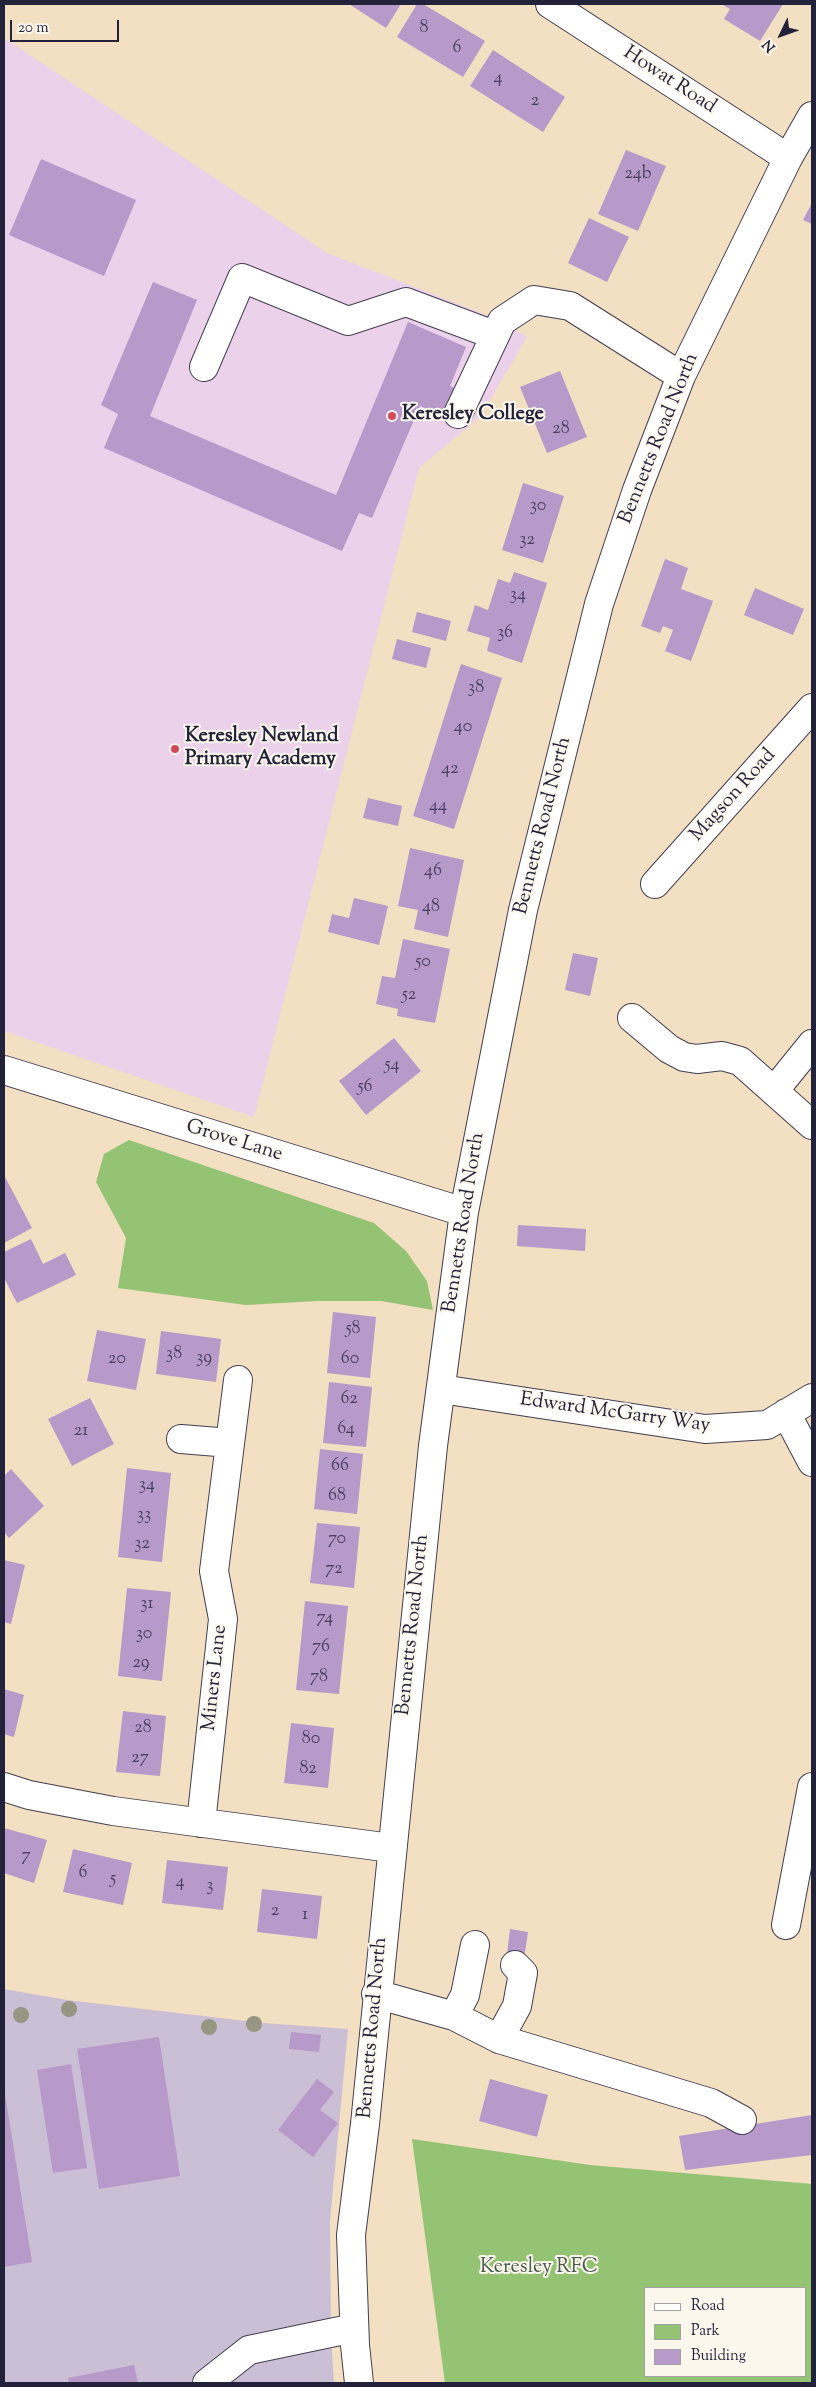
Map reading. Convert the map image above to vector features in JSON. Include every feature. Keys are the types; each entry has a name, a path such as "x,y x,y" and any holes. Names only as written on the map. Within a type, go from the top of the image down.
{"street":[{"name":"Howat Road","path":"550,4 788,158"},
{"name":"Bennetts Road North","path":"359,2383 354,2328 351,2235 365,2124 376,1994 440,1389 464,1212 523,910 599,604 637,490 681,376 788,158 812,116"},
{"path":"204,367 242,278 348,320 406,302 494,335"},
{"path":"458,414 502,321 534,300 570,306 681,376"},
{"name":"Magson Road","path":"655,884 812,708"},
{"path":"632,1018 669,1049 684,1056 697,1059 722,1056 740,1061 812,1125"},
{"path":"774,1091 812,1044"},
{"name":"Grove Lane","path":"4,1070 464,1212"},
{"name":"Miners Lane","path":"201,1824 223,1619 214,1571 238,1380"},
{"name":"Edward McGarry Way","path":"440,1389 705,1429 767,1425 812,1398"},
{"path":"786,1413 812,1462"},
{"path":"181,1439 230,1443"},
{"path":"4,1787 38,1797 201,1824 391,1848"},
{"path":"786,1925 812,1787"},
{"path":"454,2016 465,1994 475,1945"},
{"path":"499,2039 517,2006 523,1973 515,1965"},
{"path":"376,1994 454,2016 499,2039 674,2091 711,2104 742,2120"},
{"path":"207,2383 249,2350 354,2328"}],"shaded area":[{"name":"Keresley Newland Primary Academy","path":"4,38 327,253 502,321 527,337 480,417 419,468 254,1117 4,1031"},
{"path":"4,1989 67,2000 263,2023 348,2029 330,2221 331,2338 334,2383 4,2383"}],"green space":[{"path":"129,1140 374,1223 406,1251 427,1281 433,1310 381,1301 317,1301 246,1305 118,1288 126,1238 96,1182 104,1154"},
{"name":"Keresley RFC","path":"412,2139 590,2165 812,2184 812,2383 445,2383"}],"building":[{"path":"349,4 401,4 386,28"},
{"path":"417,4 423,4 485,41 463,77 397,37"},
{"path":"721,4 783,4 760,41 724,19 730,9"},
{"path":"493,50 565,97 543,132 470,86"},
{"path":"626,150 666,166 638,231 598,214"},
{"path":"41,159 136,200 104,276 9,235"},
{"path":"812,203 812,224 803,220"},
{"path":"589,218 629,237 607,282 568,263"},
{"name":"Keresley College","path":"153,282 197,300 150,416 336,495 408,322 466,347 450,386 458,390 447,417 420,406 372,518 359,513 342,551 104,448 118,414 101,405"},
{"path":"560,371 587,437 547,453 520,387"},
{"path":"523,483 564,496 543,563 502,550"},
{"path":"665,559 688,568 681,589 713,601 691,661 665,651 673,630 663,626 660,633 641,626"},
{"path":"514,572 547,583 522,663 487,651 490,638 467,631 475,605 488,610 498,579 510,583"},
{"path":"755,588 804,609 793,635 744,615"},
{"path":"417,612 451,621 446,641 412,632"},
{"path":"397,639 431,648 426,668 392,659"},
{"path":"461,664 502,678 454,829 413,816"},
{"path":"368,798 402,806 398,826 363,818"},
{"path":"410,848 464,860 448,937 414,929 418,910 398,906"},
{"path":"354,898 388,906 379,945 328,932 332,914 349,918"},
{"path":"403,939 450,949 435,1023 397,1016 398,1009 376,1004 382,976 395,978"},
{"path":"573,953 598,958 590,996 565,990"},
{"path":"394,1038 421,1071 366,1115 339,1081"},
{"path":"4,1175 32,1228 4,1243"},
{"path":"518,1225 586,1229 585,1251 517,1246"},
{"path":"31,1239 43,1264 65,1253 76,1275 17,1303 4,1278 4,1252"},
{"path":"333,1312 376,1317 370,1378 327,1373"},
{"path":"97,1330 146,1339 136,1390 87,1381"},
{"path":"161,1331 221,1339 216,1382 156,1374"},
{"path":"329,1382 372,1387 366,1447 323,1443"},
{"path":"90,1398 114,1444 72,1466 48,1419"},
{"path":"320,1449 363,1454 357,1514 314,1509"},
{"path":"127,1468 171,1473 162,1562 118,1557"},
{"path":"11,1469 44,1506 9,1538 4,1532 4,1476"},
{"path":"317,1523 360,1527 354,1588 310,1583"},
{"path":"4,1560 25,1565 11,1624 4,1622"},
{"path":"127,1588 171,1592 162,1681 118,1676"},
{"path":"305,1601 348,1606 339,1694 296,1690"},
{"path":"4,1689 24,1695 14,1737 4,1734"},
{"path":"123,1711 166,1716 160,1776 116,1772"},
{"path":"291,1723 334,1728 328,1788 284,1783"},
{"path":"4,1828 47,1840 34,1883 4,1873"},
{"path":"73,1849 132,1863 123,1905 63,1892"},
{"path":"167,1860 228,1867 223,1910 162,1903"},
{"path":"262,1889 322,1896 317,1939 257,1932"},
{"path":"510,1929 528,1932 523,1966 506,1963"},
{"path":"291,2032 321,2035 319,2052 289,2049"},
{"path":"159,2037 180,2176 99,2189 77,2049"},
{"path":"71,2064 87,2168 53,2173 37,2070"},
{"path":"317,2079 334,2092 320,2110 338,2123 313,2157 278,2130"},
{"path":"490,2079 548,2095 537,2137 479,2121"},
{"path":"4,2088 32,2262 4,2267"},
{"path":"812,2115 812,2155 685,2170 679,2136"},
{"path":"134,2365 138,2383 69,2383 68,2378"}],"place":[{"name":"Keresley College","path":"392,416"},
{"name":"Keresley Newland Primary Academy","path":"175,749"}]}
